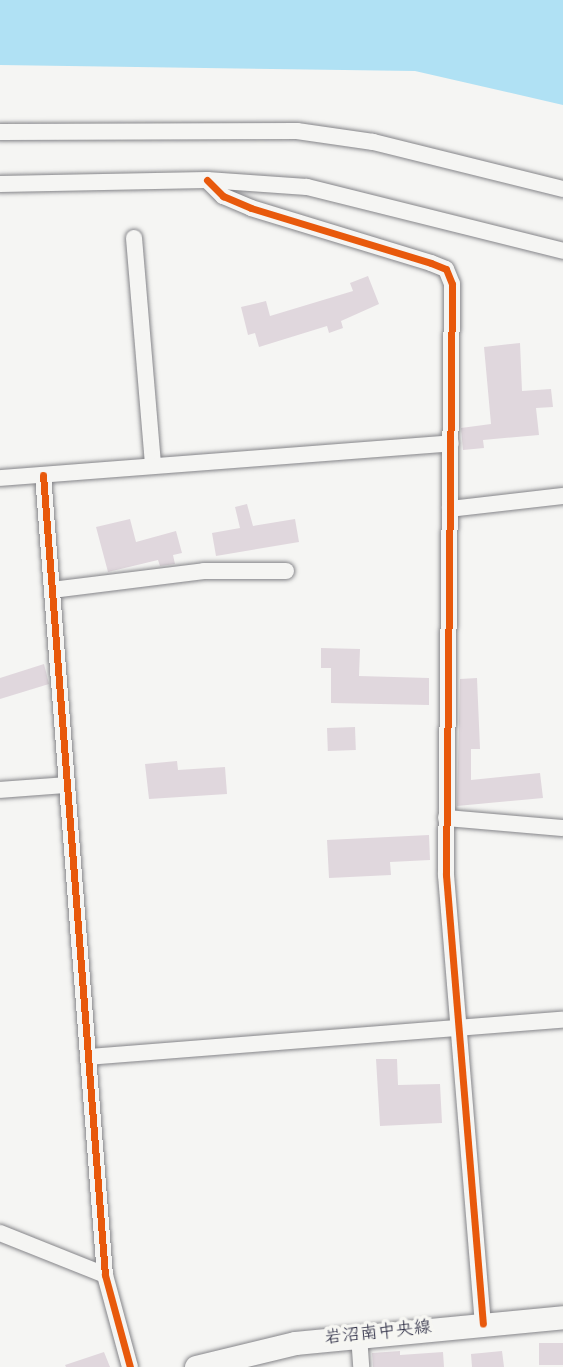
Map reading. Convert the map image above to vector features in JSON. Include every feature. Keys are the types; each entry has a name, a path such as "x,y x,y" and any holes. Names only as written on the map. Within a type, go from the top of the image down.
{"street":[{"path":"0,132 297,131 373,142 563,189"},
{"path":"0,184 207,180 307,187 563,251"},
{"path":"207,180 223,196 251,208 446,270 453,303 446,818 458,1028 483,1323"},
{"path":"134,238 153,464"},
{"path":"0,478 153,464 451,443"},
{"path":"43,475 105,1275 130,1367"},
{"path":"450,509 563,496"},
{"path":"52,590 204,571 286,571"},
{"path":"0,790 67,785"},
{"path":"446,818 563,828"},
{"path":"88,1057 563,1020"},
{"path":"0,1233 105,1275"},
{"name":"岩沼南中央線","path":"196,1367 295,1343 563,1317"},
{"path":"359,1335 361,1367"}],"water":[{"path":"0,0 563,0 563,105 415,71 0,65"}],"building":[{"path":"368,276 379,304 341,321 343,328 329,333 327,326 259,347 255,333 248,335 241,307 266,301 270,316 353,291 350,283"},
{"path":"520,343 522,391 551,389 553,407 536,408 539,435 483,440 484,448 463,450 461,428 491,424 484,347"},
{"path":"247,504 253,526 295,519 299,542 216,556 212,533 240,528 235,507"},
{"path":"130,519 136,542 176,531 182,553 173,555 175,564 160,566 158,560 108,572 96,527"},
{"path":"321,648 360,649 359,676 429,678 429,705 331,703 331,668 321,668"},
{"path":"44,664 49,684 0,699 0,678"},
{"path":"477,678 480,749 471,749 471,780 540,773 543,798 457,806 460,679"},
{"path":"355,727 356,750 328,751 327,728"},
{"path":"177,761 178,770 225,767 227,794 149,799 145,764"},
{"path":"429,835 430,860 390,862 391,875 329,878 327,840"},
{"path":"376,1059 397,1059 398,1085 440,1084 442,1123 380,1126"},
{"path":"539,1343 563,1343 563,1365 539,1365"},
{"path":"400,1351 400,1355 443,1352 444,1367 373,1367 372,1353"},
{"path":"502,1351 504,1367 472,1367 471,1354"},
{"path":"104,1352 110,1367 65,1365"}],"cycle path":[{"path":"207,180 223,196 251,208 446,269 452,284 446,875 483,1323"},
{"path":"43,475 105,1275 130,1367"}]}
